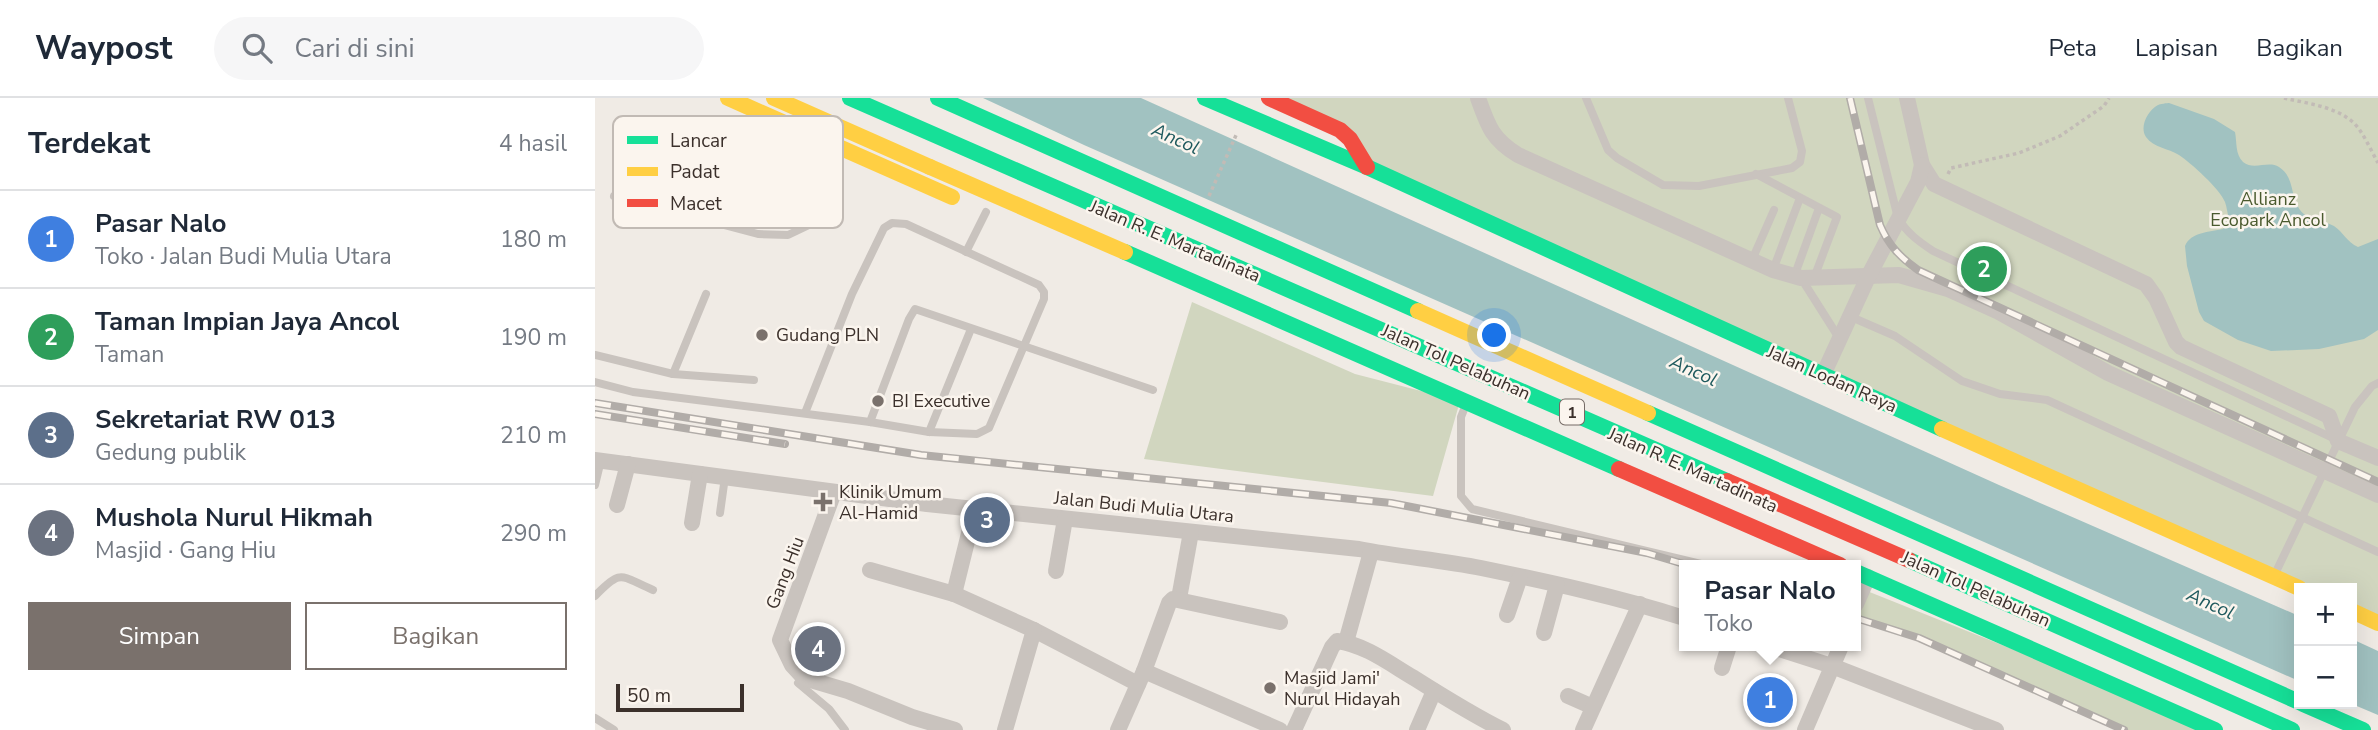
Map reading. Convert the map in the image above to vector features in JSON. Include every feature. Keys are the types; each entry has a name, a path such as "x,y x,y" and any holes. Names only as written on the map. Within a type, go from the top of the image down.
{"main road":[{"path":"728,98 772,116"},
{"name":"Jalan R. E. Martadinata","path":"774,98 815,116"},
{"path":"791,116 794,98"},
{"name":"Jalan R. E. Martadinata","path":"840,98 1265,279 2275,730"},
{"name":"Jalan Tol Pelabuhan","path":"850,98 2090,639 2292,730"},
{"name":"Jalan Tol Pelabuhan","path":"939,98 2294,700"},
{"name":"Jalan Lodan Raya","path":"1205,98 1367,167 2294,587"},
{"path":"1285,101 1340,130 1350,139 1367,167"},
{"name":"Jalan R. E. Martadinata","path":"843,129 1828,560"},
{"path":"843,148 981,210"},
{"path":"1369,378 1463,402"},
{"path":"1862,575 2215,730"},
{"path":"2357,613 2378,623"},
{"name":"Jalan Tol Pelabuhan","path":"2315,709 2363,730"}],"street":[{"path":"1478,98 1488,128 1501,145 1518,155 1773,270 1803,278 1899,275 1948,289 2000,312 2108,373 2378,495"},
{"path":"1907,98 1922,164 1929,177 1941,188 2145,284 2156,298 2176,342 2181,347 2329,416 2338,440 2378,458"},
{"path":"1823,375 1869,275 1918,182 1922,164"},
{"name":"Jalan Budi Mulia Utara","path":"598,460 975,509 1371,551 1469,566 1640,604 1679,616"},
{"path":"617,505 628,464"},
{"path":"692,523 700,474"},
{"name":"Gang Hiu","path":"834,492 780,640 792,665 804,678 955,730"},
{"path":"954,594 975,509"},
{"path":"1056,571 1065,519"},
{"path":"1180,593 1191,532"},
{"path":"1346,642 1371,551"},
{"path":"870,570 954,594 1141,678 1280,730"},
{"path":"1507,615 1520,577"},
{"path":"1544,633 1557,585"},
{"path":"1118,730 1169,603 1173,599 1280,622"},
{"path":"1583,730 1640,604"},
{"path":"1005,730 1034,630"},
{"path":"1294,730 1334,642 1346,642 1374,654 1503,730"},
{"path":"1722,668 1727,651"},
{"path":"1786,651 1832,666 1996,730"},
{"path":"1805,730 1838,651"},
{"path":"1417,730 1434,691"},
{"path":"1568,696 1593,707"}],"lane":[{"path":"1586,98 1608,150 1617,159 1663,185 1699,186 1792,168 1800,162 1802,151 1788,98"},
{"path":"1868,98 1898,218 1906,232 1933,251 2338,440"},
{"path":"1756,174 1837,217 1803,278"},
{"path":"1773,270 1800,198"},
{"path":"1819,208 1803,278 1839,338"},
{"path":"966,252 981,210"},
{"path":"1752,260 1774,210"},
{"path":"595,382 633,392 805,413 929,432 977,434 989,428 1044,299 1044,292 1038,285 906,224 892,223 884,228 852,294 805,413"},
{"path":"735,228 758,234 788,235 803,228"},
{"path":"673,374 706,294"},
{"path":"870,422 915,309 1153,390"},
{"path":"1849,316 1895,336 1962,381 2000,394 2047,400 2378,552"},
{"path":"929,432 971,329"},
{"path":"595,355 673,374 754,380"},
{"path":"2273,577 2355,407 2376,386"},
{"path":"1463,402 1461,496 1472,509 1684,560"},
{"path":"595,485 598,460"},
{"path":"720,513 725,477"},
{"path":"595,596 612,578 621,576 653,590"},
{"path":"798,683 829,709 845,730"},
{"path":"595,718 614,730"}],"path":[{"path":"1941,188 1951,168 2019,153 2060,136 2104,106 2109,98"},
{"path":"2284,98 2333,110 2346,117 2358,128 2378,163"},
{"path":"1206,201 1235,137"}],"green space":[{"name":"Allianz Ecopark Ancol","path":"1269,98 2378,98 2378,622 2357,612 2357,583 2294,584 1367,167 1350,139"},
{"path":"1192,302 1355,374 1460,401 1433,496 1144,459"},
{"path":"1862,589 2215,730 2124,730 1919,638 1861,620"}],"water":[{"name":"Ancol","path":"983,98 1141,98 1999,485 2294,614 2294,679"},
{"path":"2169,103 2214,119 2235,132 2239,155 2247,165 2275,165 2284,171 2297,205 2307,216 2334,226 2358,247 2378,239 2378,330 2364,339 2319,349 2271,351 2238,340 2204,321 2199,312 2187,266 2185,246 2196,235 2223,229 2229,218 2222,197 2205,177 2179,155 2146,137 2144,124 2148,115 2154,107"},
{"path":"2357,641 2378,651 2378,715 2357,706"}],"railway":[{"path":"1850,98 1880,225 1896,251 1918,270 2378,482"},
{"path":"595,403 921,455 1391,503 1647,553 1679,563"},
{"path":"595,414 785,444"},
{"path":"1861,620 1919,638 2124,730"}],"traffic: fast":[{"path":"850,98 1727,481"},
{"path":"938,98 1418,311"},
{"path":"1205,98 1367,167 1942,429"},
{"path":"1125,252 1619,469"},
{"path":"1648,413 2294,700"},
{"path":"1909,560 2292,730"},
{"path":"1861,574 2215,730"},
{"path":"2315,709 2363,730"}],"traffic: slow":[{"path":"728,98 769,116"},
{"path":"774,98 815,116"},
{"path":"843,129 930,167"},
{"path":"843,149 952,197"},
{"path":"930,167 1125,252"},
{"path":"1418,311 1648,413"},
{"path":"1942,429 2294,586"},
{"path":"2357,613 2378,623"}],"traffic: jam":[{"path":"1269,98 1340,130 1350,139 1367,167"},
{"path":"1619,469 1828,560"},
{"path":"1727,481 1909,560"}],"place":[{"name":"Taman Impian Jaya Ancol","path":"1984,269"},
{"name":"Gudang PLN","path":"762,335"},
{"name":"BI Executive","path":"878,401"},
{"name":"Klinik Umum Al-Hamid","path":"823,502"},
{"name":"Sekretariat RW 013","path":"987,520"},
{"name":"Mushola Nurul Hikmah","path":"818,649"},
{"name":"Masjid Jami' Nurul Hidayah","path":"1270,688"},
{"name":"Pasar Nalo","path":"1770,700"}]}
